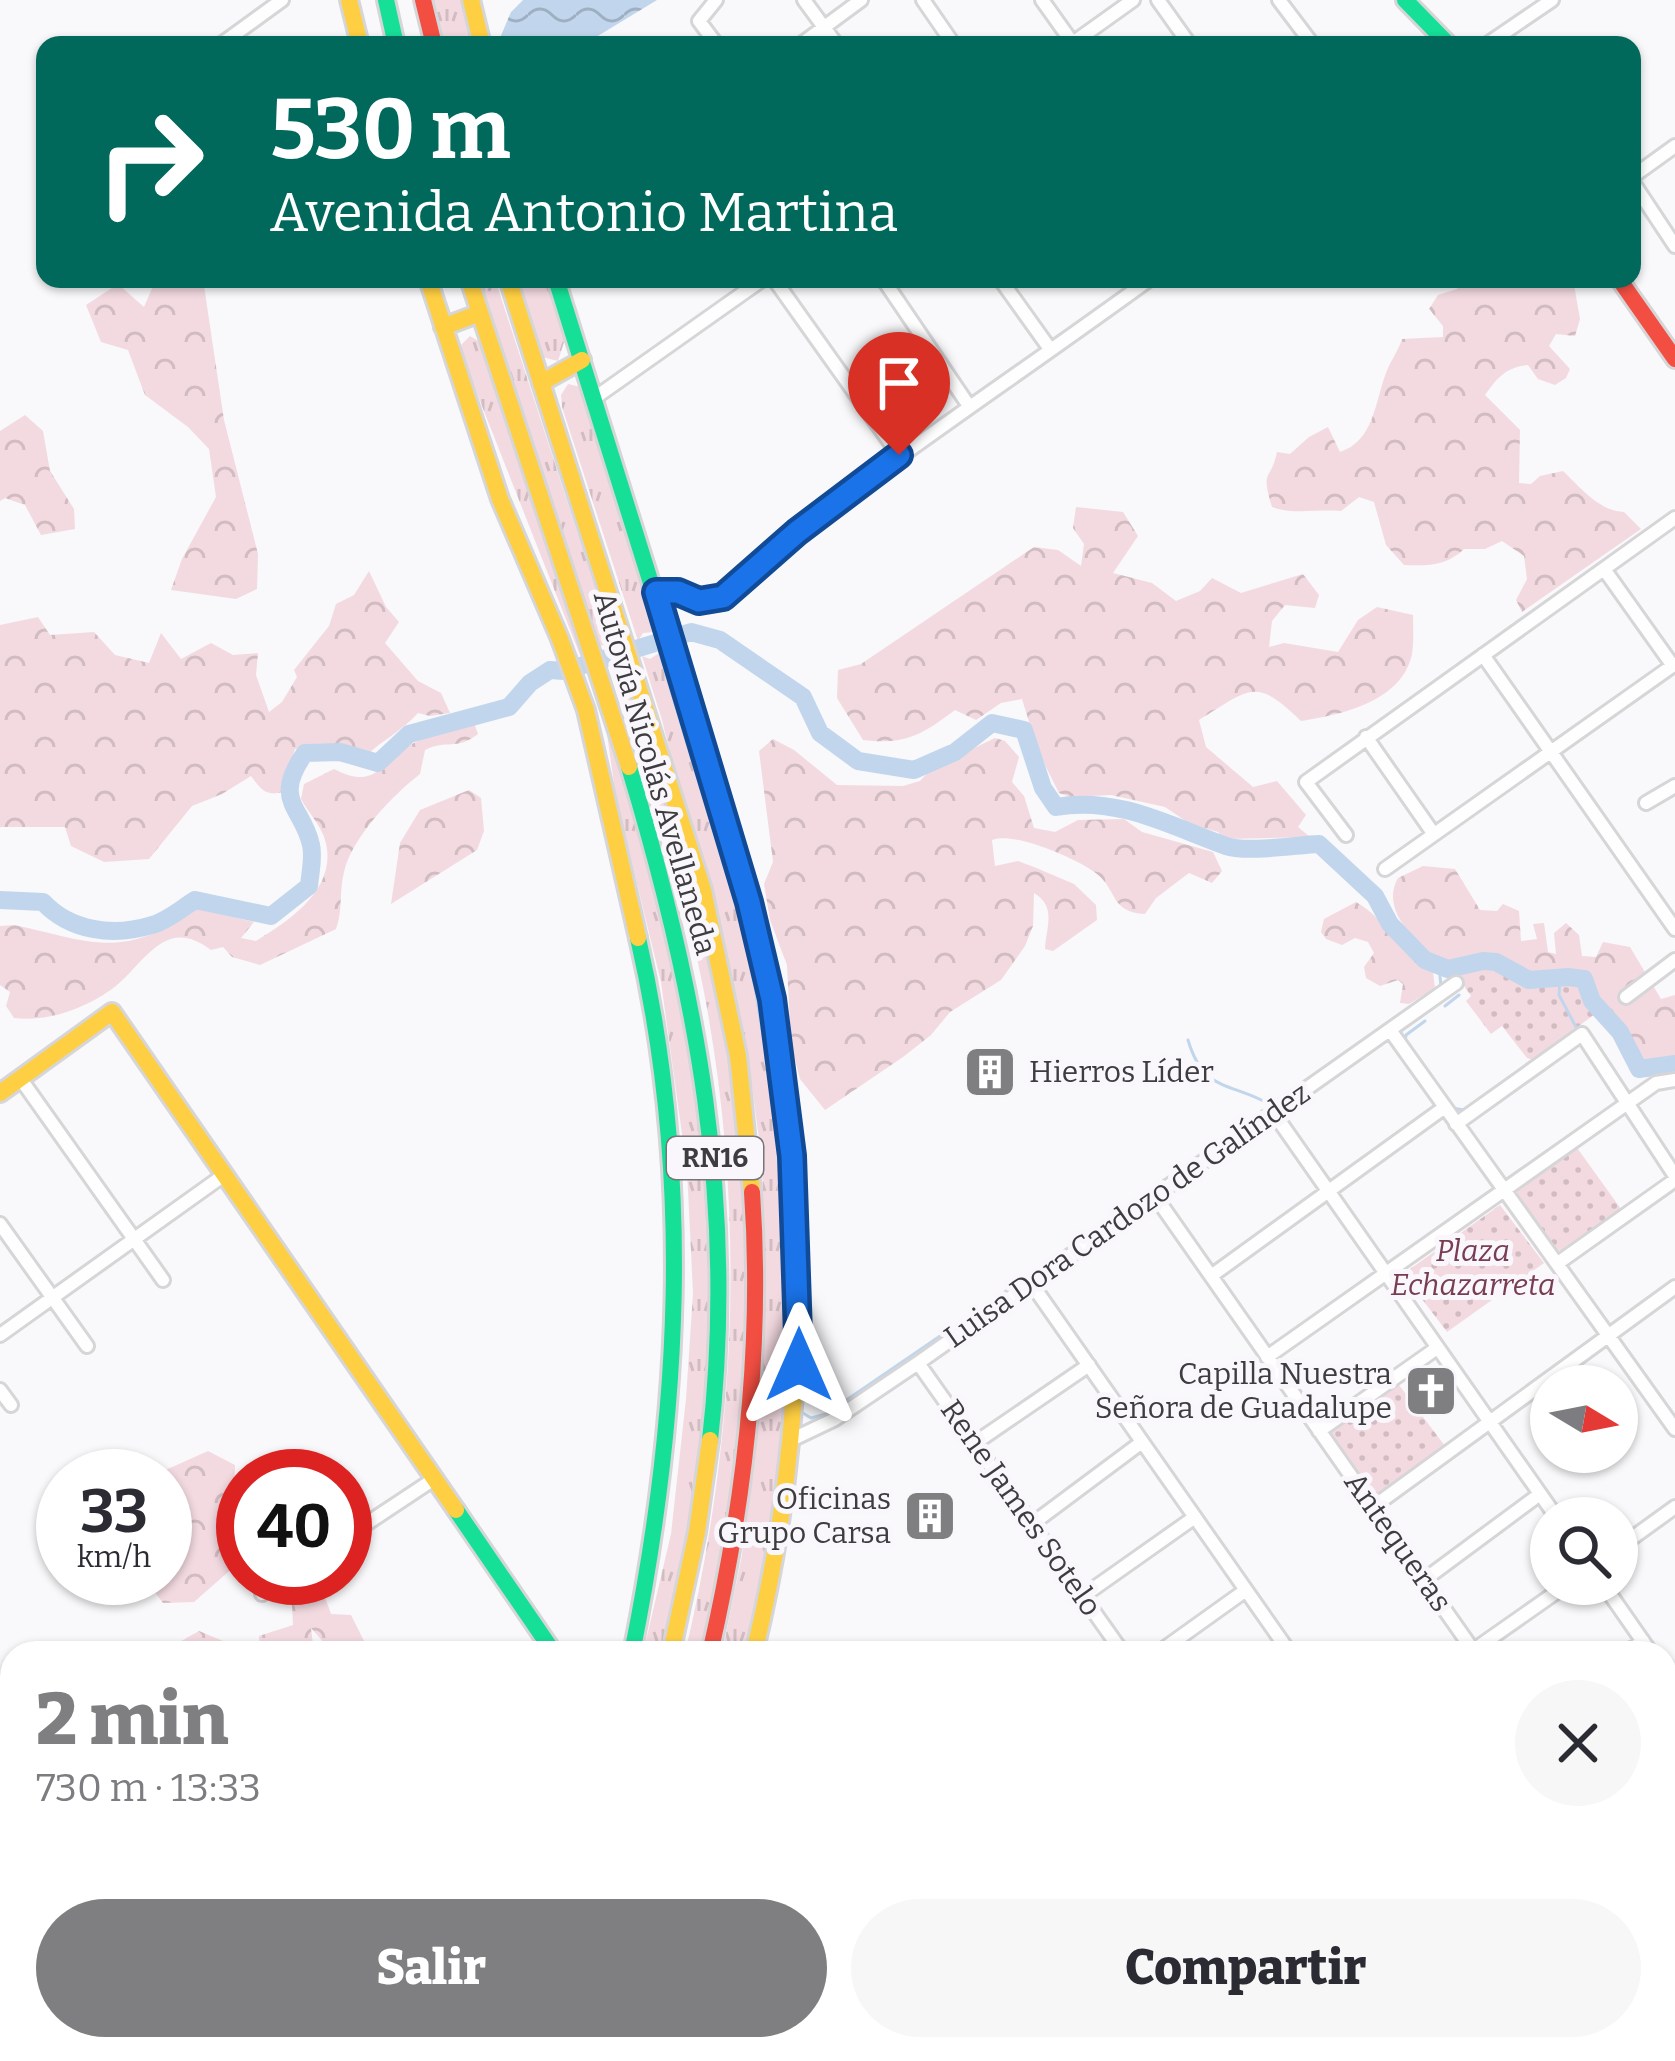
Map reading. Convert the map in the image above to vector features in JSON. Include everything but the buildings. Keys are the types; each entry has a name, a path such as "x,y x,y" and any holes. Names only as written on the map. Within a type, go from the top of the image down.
{"main road":[{"path":"349,0 358,36"},
{"path":"386,0 394,36"},
{"path":"423,0 432,36"},
{"path":"471,0 480,36"},
{"path":"1405,0 1440,36"},
{"path":"431,288 500,497 571,659 598,751 601,785 648,989 668,1112 677,1226 672,1412 661,1507 634,1641"},
{"name":"Autovía Nicolás Avellaneda","path":"472,288 593,651 671,907 701,1053 715,1163 719,1267 712,1414 699,1522 674,1641"},
{"name":"Autovía Nicolás Avellaneda","path":"511,288 686,828 716,940 740,1065 753,1168 758,1267 749,1421 730,1563 713,1641"},
{"path":"559,288 744,883 772,999 796,1219 799,1365 794,1439 757,1641"},
{"path":"1624,288 1675,359"},
{"path":"443,327 480,313"},
{"path":"541,383 582,361"},
{"path":"0,1093 112,1012 546,1641"}],"street":[{"path":"232,36 282,0"},
{"path":"710,36 699,22 716,0"},
{"path":"804,0 831,36"},
{"path":"811,36 861,0"},
{"path":"923,0 948,36"},
{"path":"1042,0 1067,36"},
{"path":"1083,36 1133,0"},
{"path":"1158,0 1184,36"},
{"path":"1279,0 1305,36"},
{"path":"1499,36 1552,0"},
{"path":"1641,172 1675,146"},
{"path":"1641,193 1675,246"},
{"path":"596,397 750,288"},
{"path":"780,288 899,455"},
{"path":"889,288 969,406"},
{"path":"1006,288 1050,349"},
{"path":"1121,288 1127,296"},
{"path":"656,592 678,592 699,601 723,597 797,532 899,455 1138,288"},
{"path":"1346,835 1306,782 1675,518"},
{"path":"1385,869 1674,665 1604,569"},
{"path":"1483,655 1675,928"},
{"path":"1366,737 1432,833"},
{"path":"1646,803 1675,786"},
{"path":"1626,997 1675,960"},
{"name":"Luisa Dora Cardozo de Galíndez","path":"794,1439 835,1419 918,1363 1456,983"},
{"path":"1390,1030 1675,1429"},
{"path":"1456,1124 1582,1034 1675,1178 1558,1262"},
{"path":"20,1078 163,1280"},
{"path":"1267,1357 1656,1083 1675,1080"},
{"path":"1211,1276 1445,1107"},
{"path":"1274,1112 1542,1497"},
{"path":"0,1335 224,1175"},
{"name":"Antequeras","path":"1155,1196 1465,1641"},
{"path":"0,1224 87,1346"},
{"path":"1031,1283 1282,1641"},
{"path":"1373,1508 1675,1287"},
{"path":"1319,1430 1437,1348"},
{"name":"Rene James Sotelo","path":"918,1363 1115,1641"},
{"path":"975,1443 1088,1365"},
{"path":"0,1390 11,1405"},
{"path":"1660,1407 1675,1397"},
{"path":"1032,1524 1142,1442"},
{"path":"372,1520 434,1479"},
{"path":"1424,1580 1540,1494"},
{"path":"1638,1534 1675,1507"},
{"path":"1083,1596 1195,1517"},
{"path":"1175,1641 1246,1590"},
{"path":"1488,1641 1538,1605"},
{"path":"1618,1605 1643,1641"}],"green space":[{"path":"429,0 460,0 470,36 439,36"},
{"path":"112,288 123,288 144,307 152,288 204,288 224,420 258,554 257,589 236,599 171,590 182,559 216,497 209,449 145,395 128,350 101,342 86,305"},
{"path":"482,288 498,288 613,642 600,646"},
{"path":"520,288 549,288 565,339 558,361 542,357"},
{"path":"1575,288 1580,319 1575,336 1556,334 1549,346 1570,369 1566,378 1555,385 1538,379 1528,365 1520,366 1503,374 1485,395 1520,430 1519,483 1531,484 1540,476 1563,471 1591,498 1624,512 1641,529 1522,612 1516,600 1527,579 1524,556 1502,541 1485,549 1464,549 1437,564 1404,565 1386,545 1374,502 1359,497 1341,511 1288,511 1272,507 1267,486 1277,452 1290,454 1328,427 1340,452 1360,439 1402,339 1443,337 1443,326 1429,309 1438,295 1457,289"},
{"path":"470,336 480,342 588,658 582,660 465,363 461,345"},
{"path":"568,384 585,388 663,631 643,633 638,641 562,407 561,395"},
{"path":"25,415 43,431 50,471 74,509 75,529 41,535 25,505 5,498 0,501 0,431"},
{"path":"1076,507 1123,512 1138,536 1113,573 1152,583 1176,601 1200,591 1212,578 1241,593 1303,574 1319,595 1315,608 1285,605 1272,621 1269,647 1284,643 1338,652 1358,620 1377,607 1413,615 1413,649 1406,670 1383,695 1367,703 1301,721 1273,698 1252,692 1199,720 1206,747 1253,787 1277,781 1306,815 1298,827 1310,837 1224,839 1165,807 1111,795 1059,793 1038,751 1022,699 1001,703 976,720 955,710 902,739 863,740 837,698 838,670 861,664 1034,547 1058,550 1081,566 1084,544 1073,528"},
{"path":"369,571 399,622 385,643 418,681 441,693 450,713 418,713 367,755 343,745 295,749 282,792 267,792 251,776 192,806 149,859 104,862 71,846 65,827 0,827 0,625 38,617 50,635 94,632 115,655 149,663 161,633 181,659 211,643 233,655 258,653 256,675 269,712 282,702 297,677 294,670 329,626 336,604 354,595"},
{"path":"662,651 729,860 752,944 780,1123 789,1275 782,1427 773,1503 746,1641 724,1641 742,1555 765,1298 762,1161 748,1058 642,656 650,659"},
{"path":"629,662 702,913 718,983 745,1160 746,1369 724,1559 706,1641 687,1641 716,1489 725,1407 730,1324 726,1158 704,992 686,910 613,668"},
{"path":"594,674 669,936 694,1089 705,1205 708,1322 701,1438 663,1641 646,1641 671,1534 686,1399 693,1293 687,1170 661,982 616,798 607,734 588,676"},
{"path":"474,723 478,734 471,739 425,750 420,774 364,831 344,872 336,929 260,965 232,957 223,947 211,950 180,937 156,947 112,989 78,1008 27,1019 14,1018 6,1006 10,992 0,985 0,926 108,943 149,935 196,908 254,922 241,938 256,941 297,912 325,873 325,840 301,799 304,784 334,769 371,775 418,741"},
{"path":"995,738 1005,741 1019,757 1012,782 1024,796 1034,828 1055,832 1078,820 1124,819 1142,832 1213,852 1222,871 1212,883 1189,873 1156,898 1145,914 1120,905 1097,874 1076,861 1015,839 992,840 995,866 1018,861 1074,884 1096,905 1097,920 1053,951 1045,949 1048,911 1034,893 1033,926 1001,980 950,1012 903,1057 825,1110 800,1079 791,1044 787,965 770,920 764,884 773,862 759,751 773,739 837,785 903,786"},
{"path":"469,790 481,798 484,831 477,850 391,904 400,843 420,810"},
{"path":"1423,866 1455,869 1480,910 1497,911 1503,904 1519,911 1521,941 1537,939 1533,924 1544,923 1548,952 1556,954 1554,933 1566,923 1579,935 1582,956 1596,957 1603,942 1630,947 1661,999 1675,995 1675,1059 1641,1067 1620,1028 1593,998 1583,975 1539,978 1478,954 1443,963 1433,956 1404,926 1394,903 1398,878"},
{"path":"1356,902 1433,972 1435,988 1409,1004 1400,1003 1403,984 1398,980 1380,986 1366,978 1364,967 1374,953 1368,942 1355,938 1342,945 1326,939 1321,932 1324,919"},
{"path":"1476,966 1499,969 1529,985 1583,982 1595,1014 1533,1060 1527,1058 1502,1026 1491,1034 1466,1001 1471,996 1455,973"},
{"path":"1575,1145 1621,1209 1563,1251 1555,1250 1513,1194 1514,1187"},
{"name":"Plaza Echazarreta","path":"1500,1205 1544,1263 1447,1332 1403,1274"},
{"path":"1396,1381 1445,1446 1371,1493 1328,1435 1329,1428"},
{"path":"208,1451 216,1455 216,1583 192,1602 192,1458"},
{"path":"292,1605 328,1605 331,1614 351,1615 364,1641 322,1641 311,1628 313,1641 259,1641 259,1636 293,1625"},
{"path":"199,1631 223,1641 181,1641"}],"water":[{"path":"523,0 657,0 598,36 501,36 511,12"}],"waterway":[{"path":"0,900 43,902 66,920 107,931 158,923 195,900 271,916 309,886 311,845 290,793 290,782 305,753 340,752 378,763 409,734 509,707 530,683 550,670 564,671 691,632 720,640 803,697 820,733 858,761 914,770 955,752 992,723 1024,730 1043,788 1056,807 1122,809 1235,848 1319,844 1375,896 1390,924 1425,960 1448,969 1496,962 1529,980 1584,979 1592,1001 1620,1032 1639,1069 1675,1064"},
{"path":"657,644 748,946 779,1131 786,1250 786,1408"},
{"path":"1439,965 1441,987"},
{"path":"1452,968 1460,987"},
{"path":"1534,1060 1577,1029 1559,995 1560,978"},
{"path":"1445,1006 1459,995"},
{"path":"1405,1042 1406,1035 1425,1021"},
{"path":"1188,1040 1211,1078 1273,1106"},
{"path":"1452,1108 1464,1110 1496,1087"},
{"path":"803,1413 811,1418 826,1414 1139,1200"}],"traffic: fast":[{"path":"386,0 394,36"},
{"path":"1405,0 1440,36"},
{"path":"559,288 749,897 779,1047"},
{"path":"629,767 674,934 705,1099 718,1267 710,1440"},
{"path":"634,1641 661,1474 674,1296 667,1117 638,938"},
{"path":"456,1510 546,1641"}],"traffic: slow":[{"path":"349,0 358,36"},
{"path":"471,0 480,36"},
{"path":"431,288 500,499 586,710 638,938"},
{"path":"472,288 629,767"},
{"path":"511,288 703,890 738,1056 752,1192"},
{"path":"443,327 480,313"},
{"path":"541,383 582,360"},
{"path":"0,1093 112,1012 456,1510"},
{"path":"757,1641 783,1502 796,1352 794,1201 779,1047"},
{"path":"674,1641 697,1532 710,1440"}],"traffic: jam":[{"path":"423,0 432,36"},
{"path":"1625,288 1675,359"},
{"path":"712,1641 733,1539 748,1424 755,1308 752,1192"}],"place":[{"name":"Hierros Líder","path":"990,1072"},
{"name":"Capilla Nuestra Señora de Guadalupe","path":"1431,1391"},
{"name":"Oficinas Grupo Carsa","path":"930,1516"}],"route":[{"path":"799,1365 792,1156 772,999 749,902 656,592 678,592 699,601 723,597 797,532 899,455"}]}
